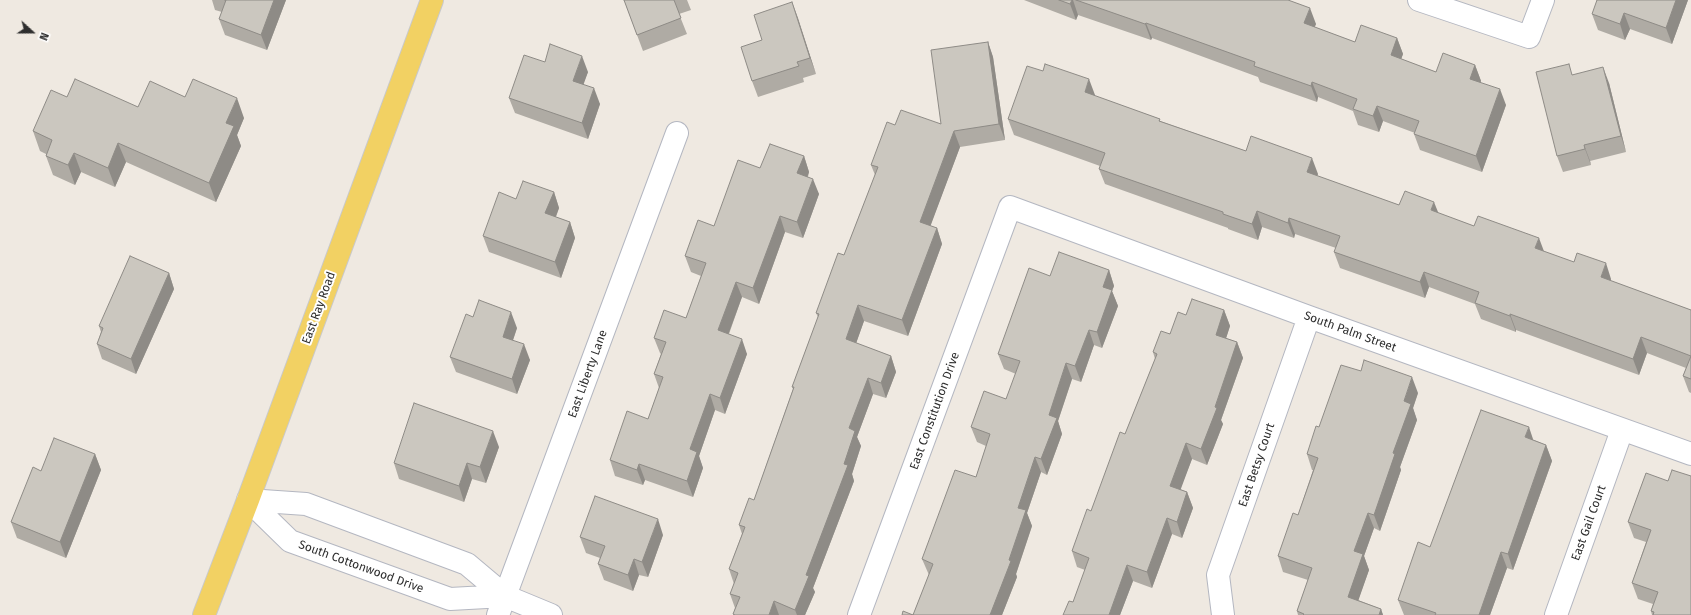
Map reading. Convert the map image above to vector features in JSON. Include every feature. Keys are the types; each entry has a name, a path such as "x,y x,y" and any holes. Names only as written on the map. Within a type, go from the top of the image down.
{"main road":[{"name":"East Ray Road","path":"204,615 248,500 432,0"}],"street":[{"path":"1419,0 1529,37 1543,0"},
{"name":"East Liberty Lane","path":"501,606 677,133"},
{"name":"South Palm Street","path":"1010,207 1309,317 1691,454"},
{"name":"East Constitution Drive","path":"860,615 1010,207"},
{"name":"East Betsy Court","path":"1223,615 1218,575 1309,317"},
{"name":"East Gail Court","path":"1556,615 1622,430"},
{"name":"South Cottonwood Drive","path":"248,500 306,504 467,564 501,606"},
{"name":"South Cottonwood Drive","path":"248,500 290,541 450,599 551,615"}],"building":[{"path":"226,0 274,0 261,35 219,19"},
{"path":"624,0 674,0 681,18 637,35"},
{"path":"1059,0 1072,0 1070,4"},
{"path":"1076,0 1288,0 1310,8 1304,23 1355,42 1361,25 1397,38 1391,55 1436,72 1443,53 1475,65 1470,79 1500,89 1476,156 1414,134 1419,121 1377,106 1373,116 1353,109 1357,99 1312,82 1311,86 1254,66 1255,62"},
{"path":"1597,0 1676,0 1666,28 1624,13 1620,24 1592,14"},
{"path":"792,2 810,58 797,62 799,66 752,81 741,47 762,40 754,15"},
{"path":"988,42 999,124 954,131 920,222 937,228 902,320 858,305 846,339 891,356 881,383 868,378 849,428 855,431 844,464 848,465 806,575 809,576 795,610 774,601 769,615 735,615 733,614 740,597 730,594 738,573 729,569 745,527 739,525 749,498 754,500 794,387 792,387 819,314 816,313 838,253 844,255 878,167 871,165 887,122 895,125 901,110 941,124 931,50"},
{"path":"550,44 582,56 573,81 594,88 582,123 509,98 524,55 545,62"},
{"path":"1045,64 1089,79 1085,92 1160,119 1159,121 1246,151 1251,136 1312,158 1307,172 1399,205 1405,191 1434,202 1431,210 1474,226 1478,216 1539,238 1535,248 1574,262 1577,253 1606,263 1601,277 1691,310 1691,356 1641,337 1633,359 1510,314 1510,316 1475,303 1479,292 1424,272 1420,282 1334,252 1340,236 1289,218 1288,223 1257,211 1252,224 1223,214 1223,212 1099,169 1105,153 1008,119 1027,66 1043,71"},
{"path":"1569,64 1572,75 1603,67 1621,136 1584,145 1585,149 1557,156 1536,72"},
{"path":"75,79 138,107 150,81 185,97 193,79 237,98 226,123 234,126 209,183 118,143 108,168 74,153 68,165 46,156 52,140 33,131 51,90 67,97"},
{"path":"770,144 804,156 797,173 813,179 797,222 780,216 753,288 736,282 718,330 742,339 720,398 710,394 690,449 697,452 687,481 639,464 637,470 610,460 627,411 648,419 663,377 654,374 666,342 654,338 664,310 686,318 706,263 685,256 698,220 714,226 738,160 760,168"},
{"path":"523,181 554,192 545,213 570,222 555,262 483,236 499,192 516,199"},
{"path":"1059,252 1109,270 1103,287 1112,290 1097,332 1089,330 1075,366 1066,363 1049,415 1057,418 1041,459 1035,457 1018,508 1026,510 1009,560 1011,561 990,615 913,615 933,564 922,559 955,470 976,477 990,434 971,427 984,391 1006,399 1020,361 998,354 1029,268 1050,276"},
{"path":"130,256 169,273 131,359 97,344 103,328 99,326"},
{"path":"1192,299 1224,310 1216,335 1237,342 1215,407 1217,408 1201,449 1186,443 1170,486 1187,492 1177,522 1167,518 1147,572 1127,565 1109,615 1063,615 1069,601 1073,602 1089,558 1072,551 1087,509 1091,511 1120,432 1125,434 1157,354 1153,352 1161,331 1170,334 1178,312 1186,315"},
{"path":"479,300 511,312 503,337 524,344 512,379 450,357 466,314 473,317"},
{"path":"1691,356 1691,379 1683,376"},
{"path":"1364,360 1412,377 1404,401 1411,404 1393,453 1395,454 1374,515 1368,513 1354,551 1363,554 1348,597 1381,609 1379,615 1303,615 1304,614 1297,611 1312,568 1278,556 1293,513 1298,515 1318,458 1307,454 1316,426 1319,427 1341,365 1361,371"},
{"path":"414,403 493,431 480,467 467,463 459,486 394,463"},
{"path":"1481,410 1529,427 1525,437 1546,445 1508,554 1501,552 1479,615 1435,615 1436,613 1398,600 1418,542 1430,547"},
{"path":"54,438 95,454 60,542 11,522 33,467 41,471"},
{"path":"1672,470 1691,476 1691,615 1653,615 1654,612 1651,611 1658,592 1632,583 1651,530 1628,522 1646,473 1668,481"},
{"path":"595,496 658,519 642,562 634,559 628,575 598,564 605,546 580,537"},
{"path":"903,611 913,615 902,615"}]}
